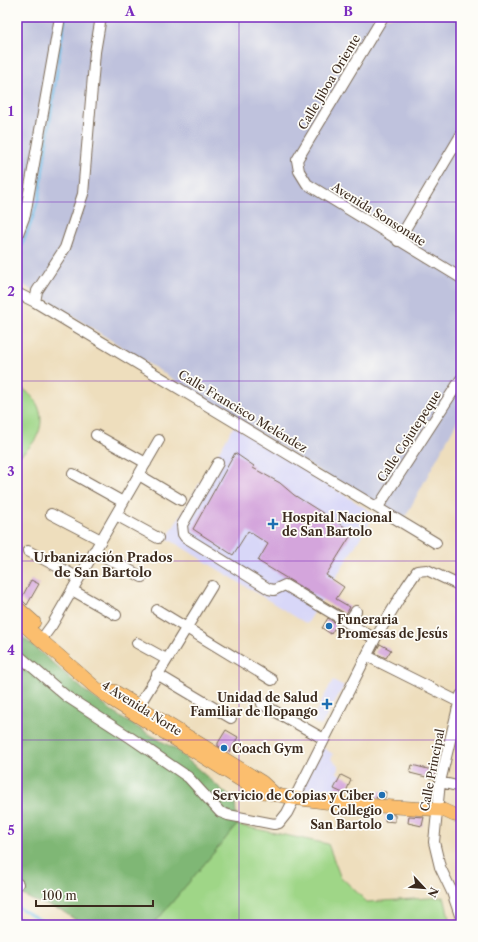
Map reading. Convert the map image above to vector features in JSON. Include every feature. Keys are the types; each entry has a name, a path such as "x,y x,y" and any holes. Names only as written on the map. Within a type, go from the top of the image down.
{"main road":[{"name":"4 Avenida Norte","path":"17,607 44,636"},
{"name":"4 Avenida Norte","path":"17,619 44,636 136,711 262,782 277,796 332,803 440,810"},
{"path":"440,810 456,806 461,807"},
{"path":"440,810 461,816"}],"street":[{"path":"17,236 25,215 60,17"},
{"path":"35,302 38,291 65,248 82,194 95,52 101,17"},
{"name":"Calle Jiboa Oriente","path":"298,160 383,17"},
{"path":"398,241 461,135"},
{"name":"Avenida Sonsonate","path":"298,160 299,171 307,184 398,241 461,278"},
{"name":"Calle Francisco Meléndez","path":"17,293 35,302 436,543"},
{"name":"Calle Cojutepeque","path":"378,507 460,382"},
{"path":"96,435 146,463"},
{"path":"44,636 159,440"},
{"path":"218,463 182,525 183,534 185,537 269,589 274,590 285,585 375,639"},
{"path":"73,474 123,502"},
{"path":"139,475 181,500"},
{"path":"51,514 101,540"},
{"path":"116,515 158,538"},
{"path":"28,551 79,578"},
{"path":"94,551 142,577"},
{"path":"17,654 66,696 188,777 220,812 274,824 283,819 375,639 406,586 417,571 427,570 461,586"},
{"path":"136,711 166,659 212,586"},
{"path":"72,590 116,615"},
{"path":"157,610 272,680"},
{"path":"348,623 356,611"},
{"path":"137,643 166,659"},
{"path":"367,656 460,699"},
{"path":"157,674 231,718"},
{"name":"Calle Principal","path":"460,699 440,782 440,810 434,842 440,867 452,892 461,918"},
{"path":"262,704 324,739"},
{"path":"440,782 461,787"}],"shaded area":[{"path":"17,17 461,17 461,414 402,523 17,281"},
{"name":"Hospital Nacional de San Bartolo","path":"234,426 375,514 307,624 167,538"},
{"name":"Unidad de Salud Familiar de Ilopango","path":"333,680 344,686 321,726 311,721"},
{"path":"322,747 333,754 331,759 339,766 336,772 341,775 330,798 303,794 302,787"},
{"path":"17,915 35,925 17,925"}],"green space":[{"path":"17,385 28,392 35,401 40,411 41,421 35,440 17,457"},
{"path":"17,632 85,691 123,719 175,749 235,801 237,825 153,925 83,925 61,910 32,900 17,892"},
{"path":"237,825 328,844 340,876 367,902 444,897 451,925 153,925"}],"building":[{"path":"235,453 254,466 253,468 280,483 294,495 353,532 326,575 344,587 336,599 350,607 346,614 258,561 268,544 248,531 233,555 193,529"},
{"path":"31,580 39,584 27,605 21,599"},
{"name":"Funeraria Promesas de Jesús","path":"328,618 337,624 331,634 322,628"},
{"path":"380,644 391,650 386,658 375,653"},
{"path":"226,730 238,737 230,752 218,746 218,743"},
{"path":"412,765 436,771 434,779 410,773"},
{"path":"341,775 351,780 345,794 334,789"},
{"name":"Servicio de Copias y Ciber","path":"379,791 386,792 385,798 376,798"},
{"name":"Collegio San Bartolo","path":"386,814 395,815 395,822 385,821"},
{"path":"409,816 424,817 422,826 408,823"}],"waterway":[{"path":"17,256 30,226 39,198 66,17"},
{"path":"17,907 50,925"}],"place":[{"name":"Hospital Nacional de San Bartolo","path":"273,524"},
{"name":"Funeraria Promesas de Jesús","path":"329,626"},
{"name":"Unidad de Salud Familiar de Ilopango","path":"327,704"},
{"name":"Coach Gym","path":"224,748"},
{"name":"Servicio de Copias y Ciber","path":"382,795"},
{"name":"Collegio San Bartolo","path":"390,817"}],"district":[{"name":"Urbanización Prados de San Bartolo","path":"103,564"}]}
